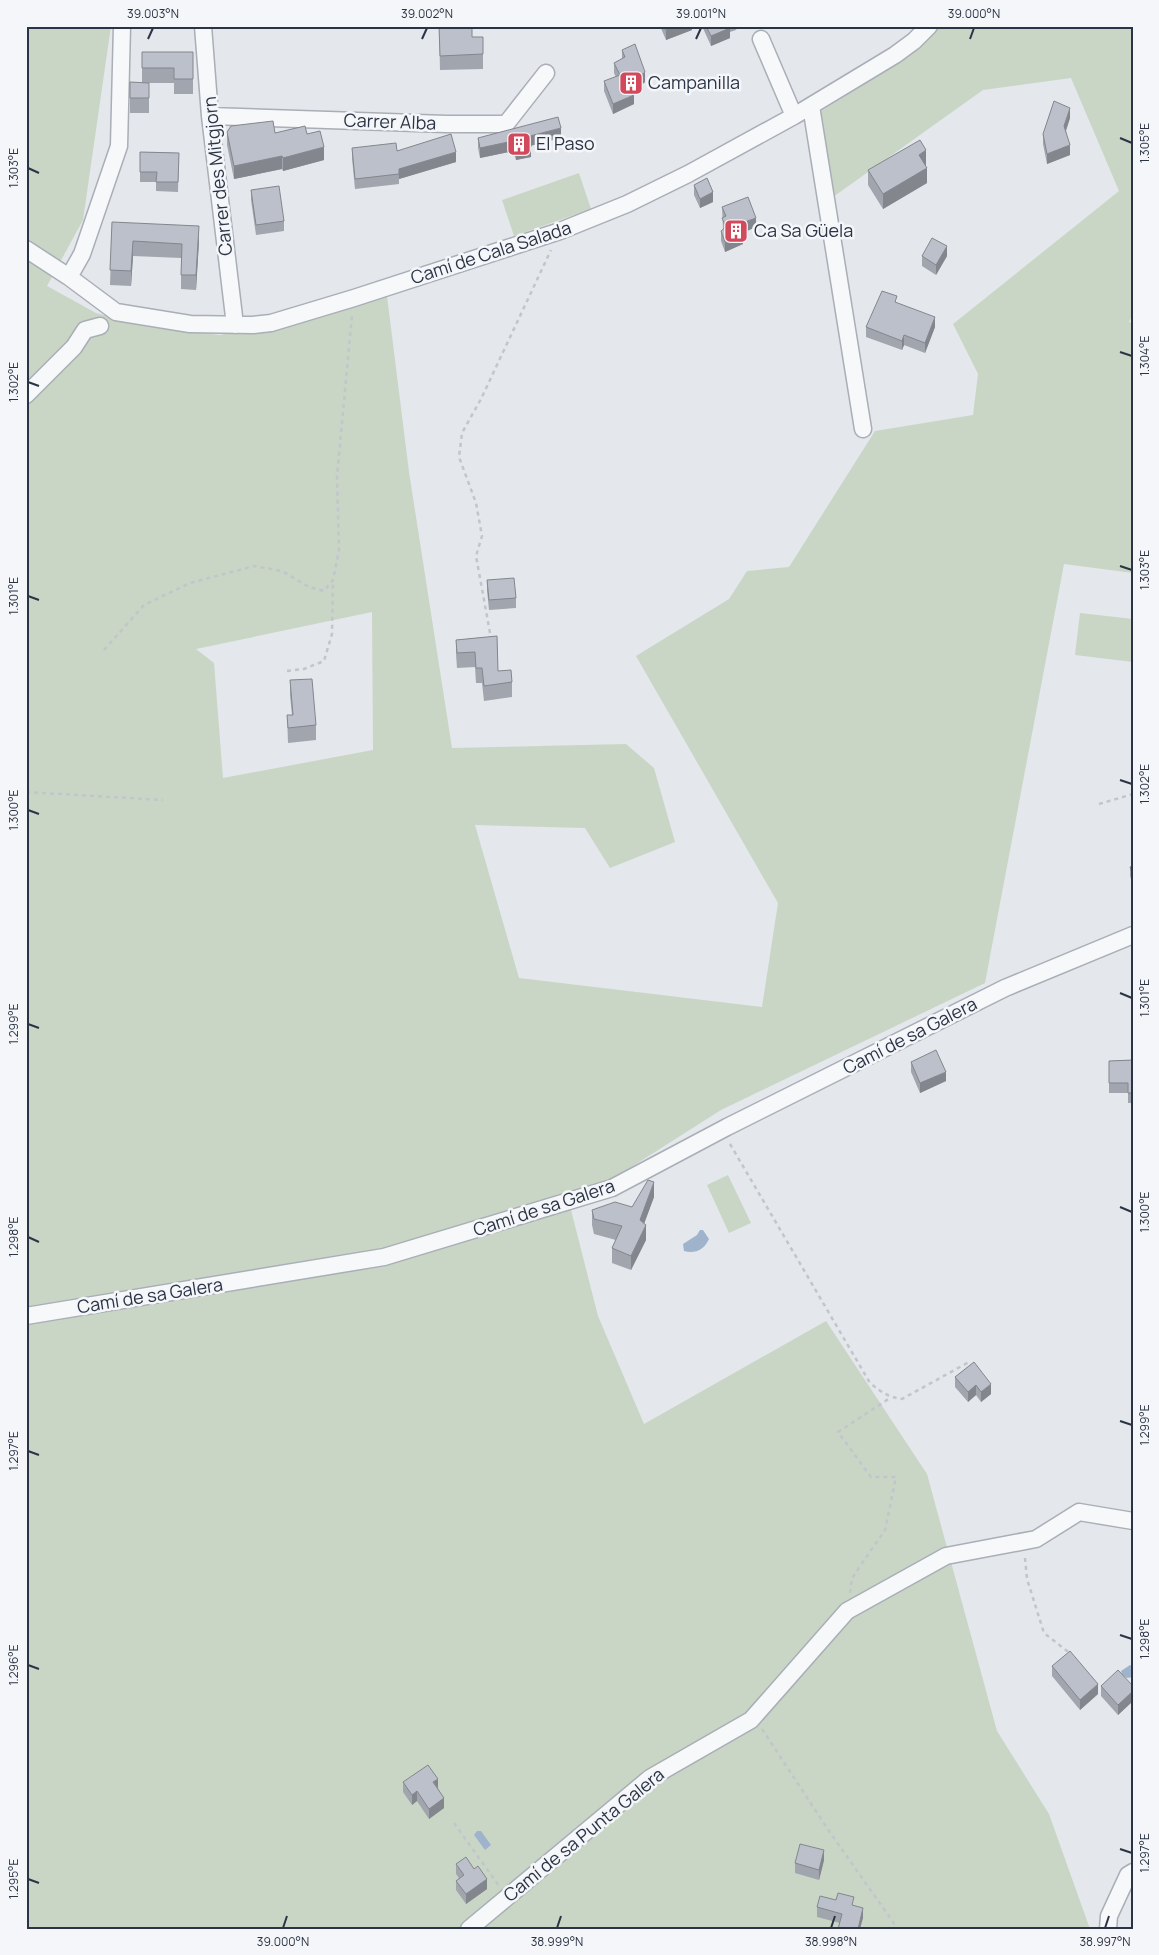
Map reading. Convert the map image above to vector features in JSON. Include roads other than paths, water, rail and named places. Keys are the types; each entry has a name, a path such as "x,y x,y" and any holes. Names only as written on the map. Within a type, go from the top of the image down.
{"street":[{"path":"69,277 82,254 120,146 122,26"},
{"name":"Carrer des Mitgjorn","path":"204,26 210,116 235,325"},
{"name":"Camí de Cala Salada","path":"26,249 69,277 116,312 190,324 235,325 271,323 560,231 627,204 811,106 895,55 914,41 929,26"},
{"path":"762,39 794,116"},
{"name":"Carrer Alba","path":"210,116 436,124 506,124 546,73"},
{"path":"811,106 863,429"},
{"path":"26,395 74,347 93,337 100,326 116,312"},
{"name":"Camí de sa Galera","path":"26,1316 384,1257 612,1188 722,1130 1005,988 1133,935"},
{"name":"Camí de sa Punta Galera","path":"469,1929 650,1778 751,1720 847,1611 946,1556 1036,1539 1079,1512 1133,1521"},
{"path":"1108,1929 1109,1916 1128,1874 1133,1872"}],"water":[{"path":"700,1230 703,1230 709,1239 705,1246 692,1252 684,1251 683,1244 697,1235"},
{"path":"1130,1665 1133,1667 1133,1677 1127,1678 1122,1675 1121,1671"},
{"path":"477,1831 481,1831 491,1845 485,1850 474,1835"}],"place":[{"name":"Campanilla","path":"631,83"},
{"name":"El Paso","path":"519,144"},
{"name":"Ca Sa Güela","path":"736,231"}]}
